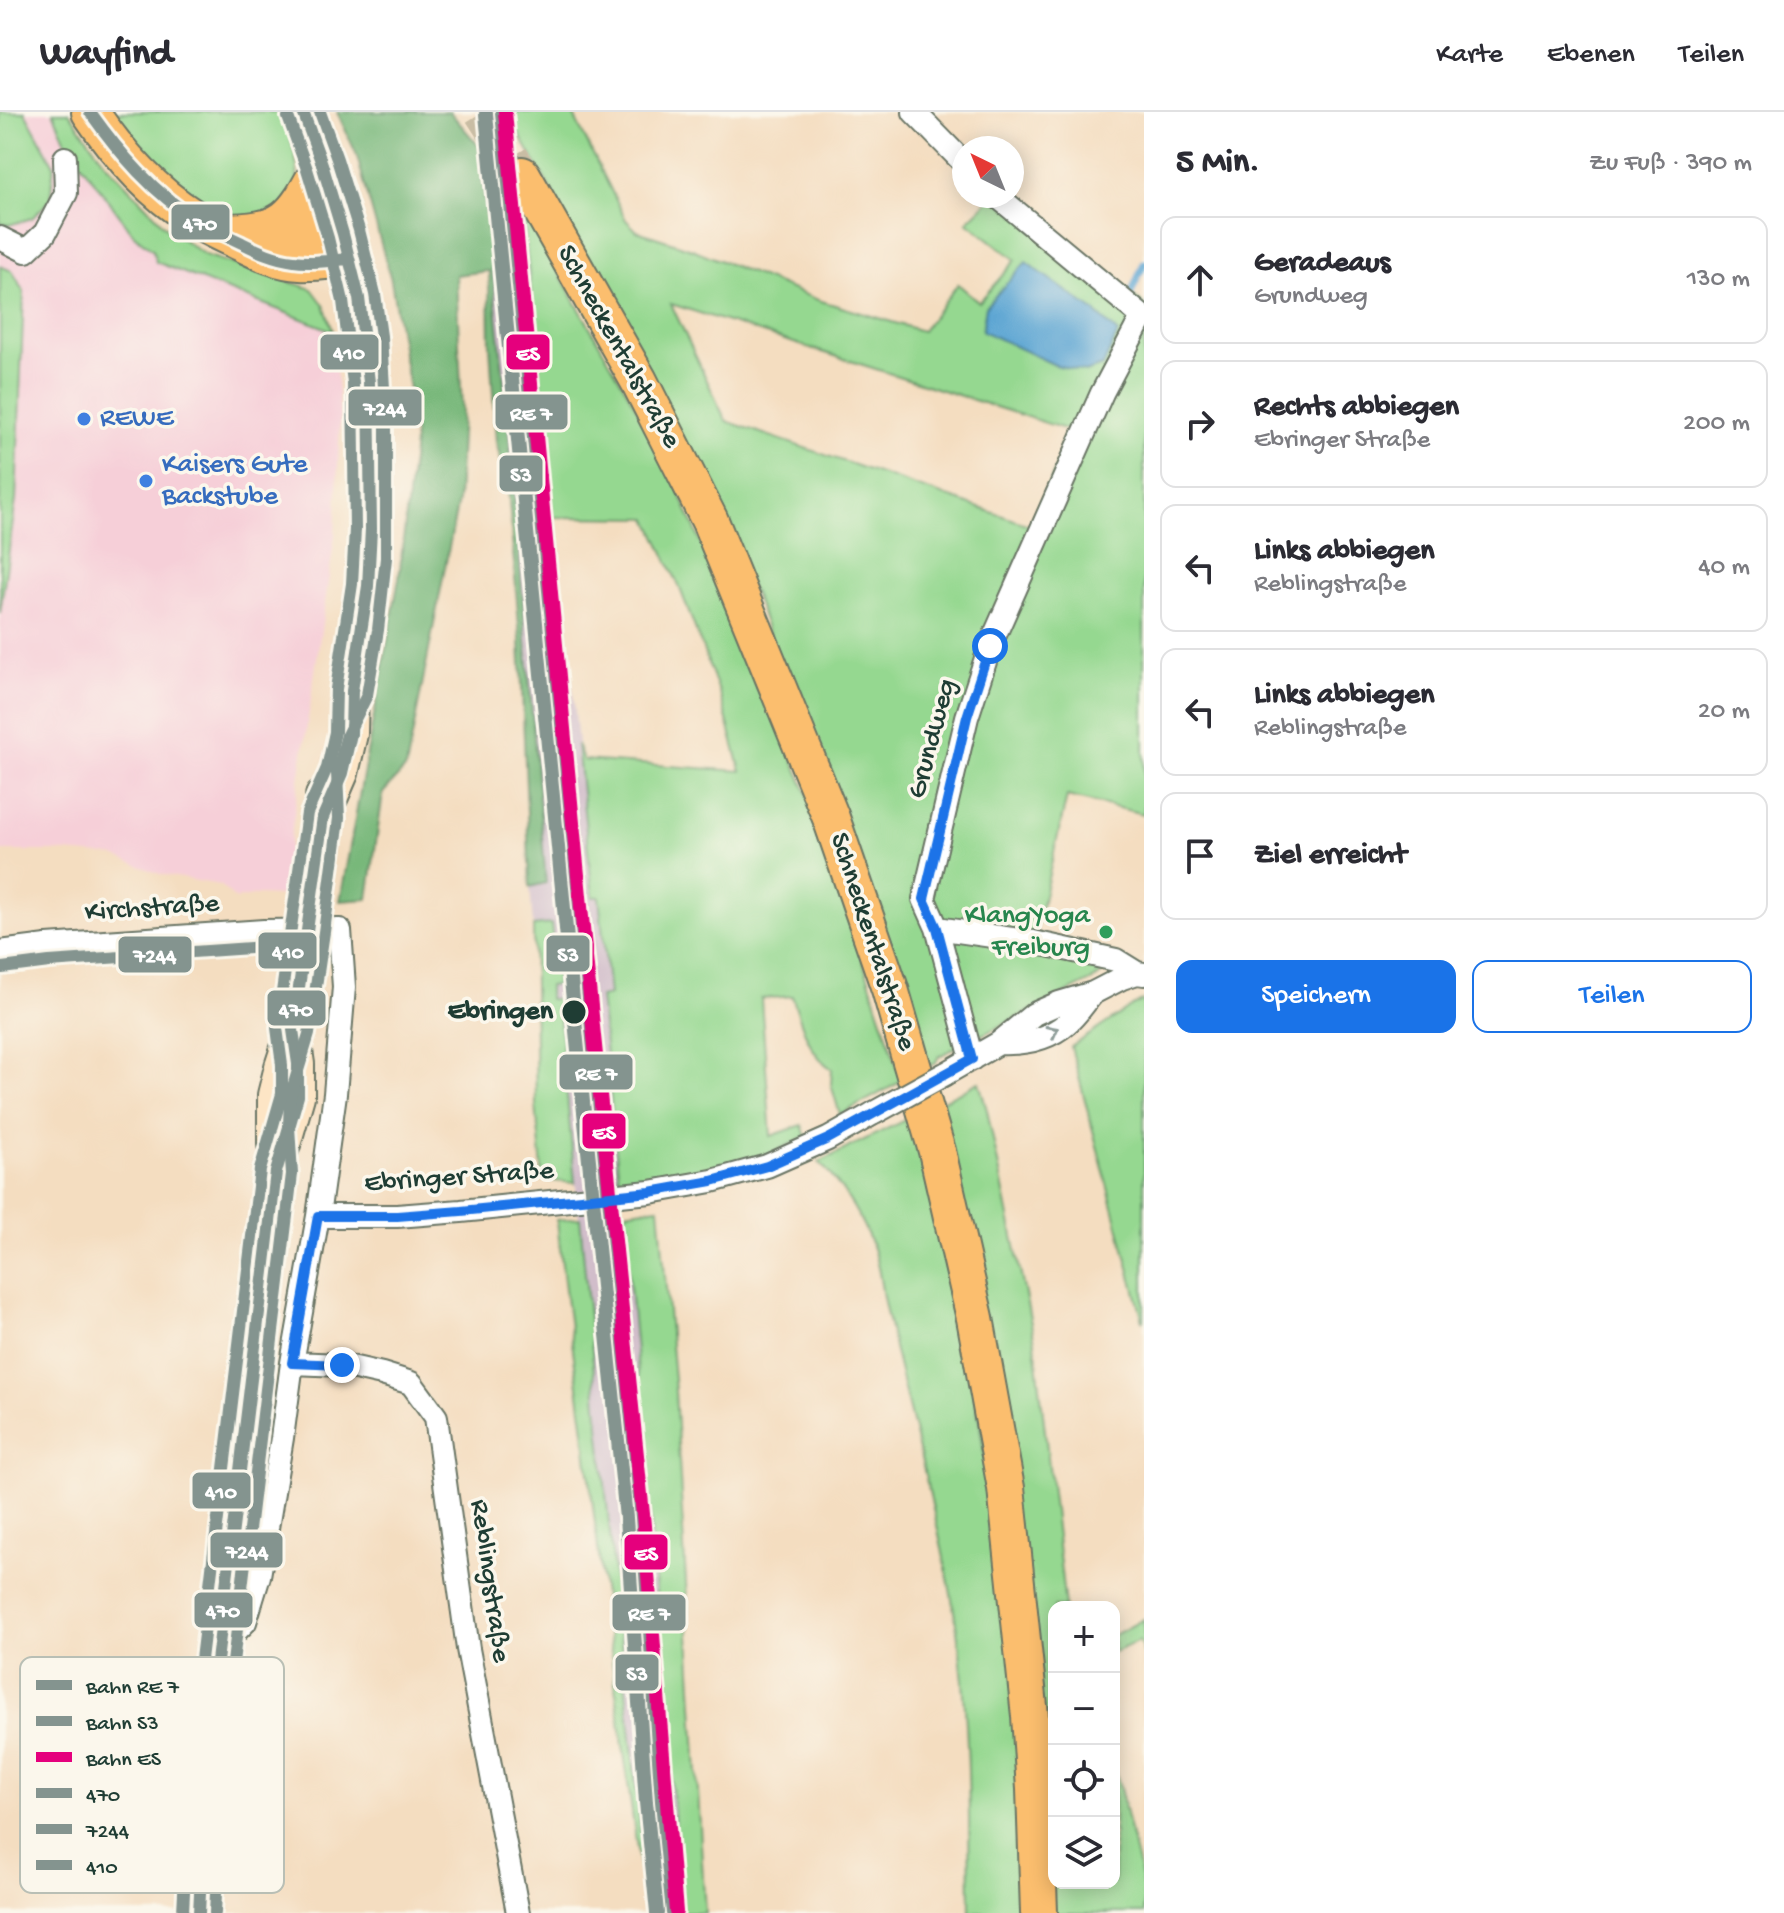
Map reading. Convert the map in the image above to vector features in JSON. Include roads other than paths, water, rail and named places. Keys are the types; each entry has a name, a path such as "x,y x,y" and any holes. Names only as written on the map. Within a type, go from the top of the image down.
{"main road":[{"path":"90,112 120,152 150,184 190,216 219,232 263,254 301,262 346,246"},
{"path":"217,1657 276,1172 298,1096 298,1064 293,1030 323,817 321,771 332,729 352,691 368,586 371,529 369,382 365,338 346,246 303,112"},
{"path":"219,232 250,232 272,227 293,213 322,164"},
{"name":"Schneckentalstraße","path":"522,175 639,381 710,521 831,818 890,989 937,1151 975,1318 1006,1488 1030,1716 1039,1913"},
{"path":"272,227 346,246"},
{"path":"199,1913 200,1893"}],"street":[{"path":"914,112 952,151"},
{"path":"0,238 26,251 45,233 66,193 65,158"},
{"path":"1011,208 1143,317"},
{"name":"Grundweg","path":"972,1059 937,928 924,899 967,717 990,646 1102,393 1143,317"},
{"path":"937,928 1033,942 1116,960 1140,974"},
{"name":"Kirchstraße","path":"0,952 47,946 308,930"},
{"name":"Ebringer Straße","path":"308,930 340,930 344,987 335,1094 318,1216 397,1216 650,1192 712,1181 767,1166 828,1139 999,1043 1024,1044 1047,1036 1067,1023 1093,993 1111,982 1140,974"},
{"path":"218,1644 245,1622 259,1576 318,1216"},
{"name":"Reblingstraße","path":"292,1363 342,1365 411,1383 436,1417 468,1649 518,1913"}],"water":[{"path":"1026,262 1094,311 1118,333 1103,366 1085,372 1055,365 982,331 986,306"}],"waterway":[{"path":"1130,296 1144,263"}],"tunnel":[{"path":"482,112 522,175"}],"rail line":[{"name":"ES","path":"505,112 643,1514 676,1912"},
{"name":"S3","path":"486,114 626,1518 657,1913"}],"place":[{"name":"REWE","path":"84,419"},
{"name":"Kaisers Gute Backstube","path":"146,481"},
{"name":"KlangYoga Freiburg","path":"1106,932"},
{"name":"Ebringen","path":"574,1012"}]}
